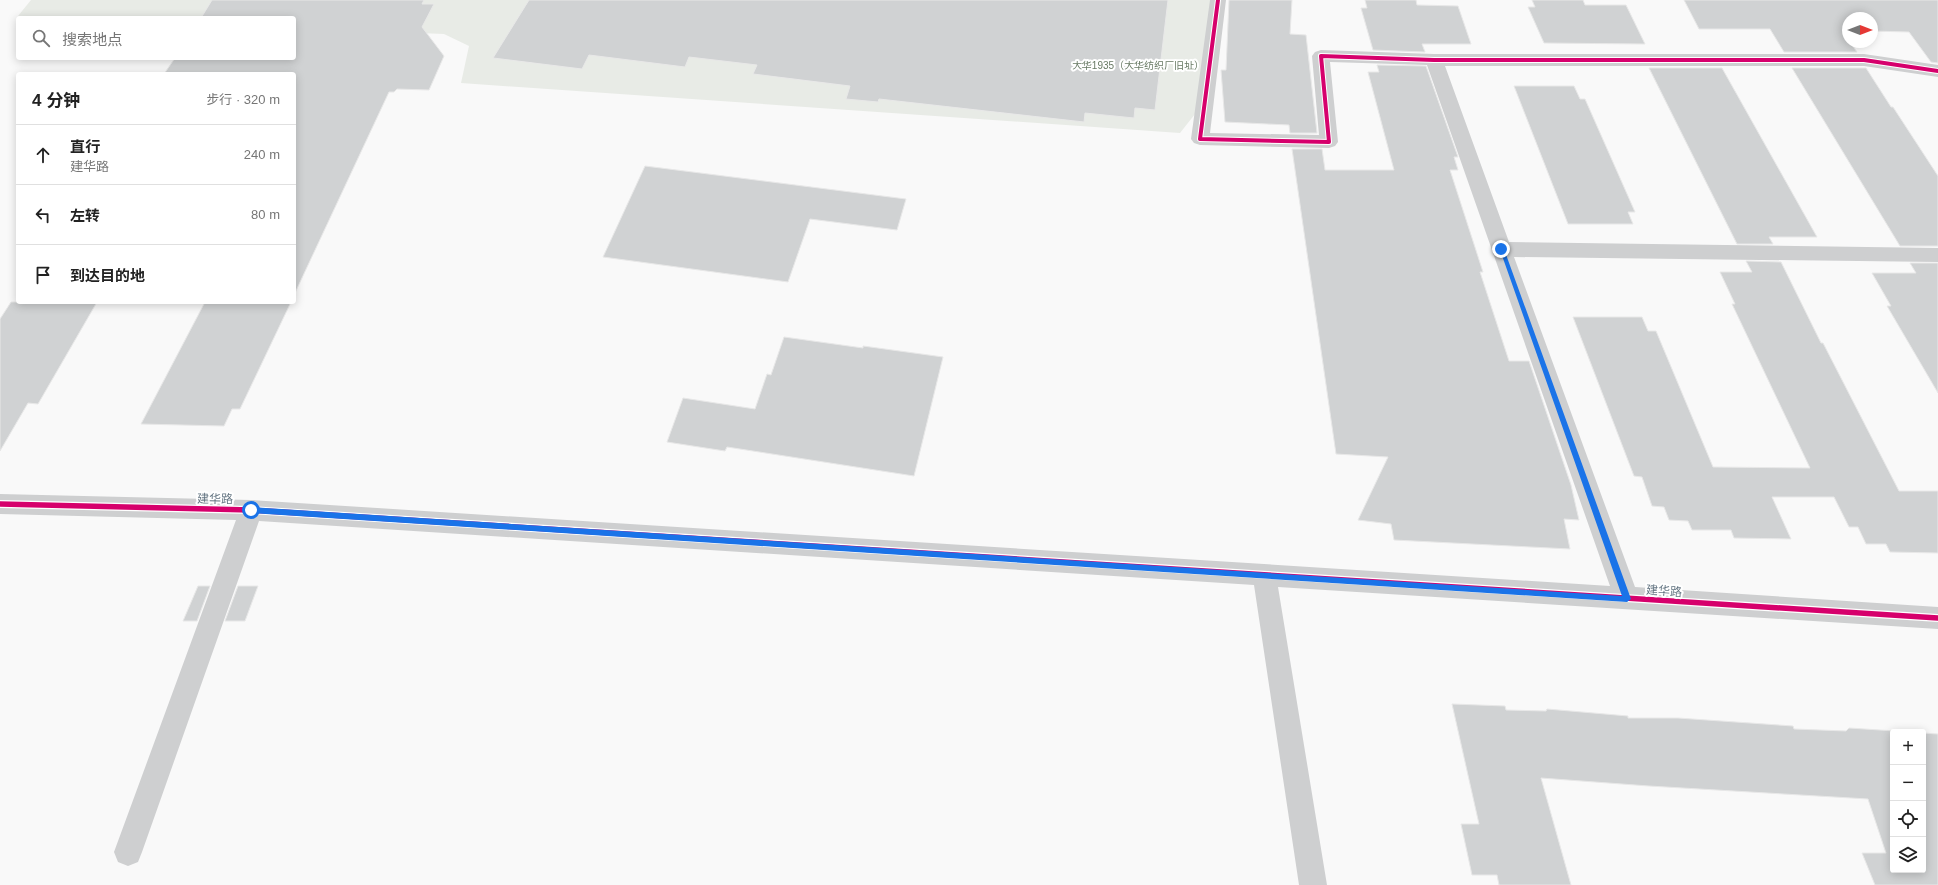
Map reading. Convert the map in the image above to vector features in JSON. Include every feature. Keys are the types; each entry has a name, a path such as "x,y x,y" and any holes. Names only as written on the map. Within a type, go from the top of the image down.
{"street":[{"path":"1218,0 1200,139 1329,142 1321,56 1434,60 1864,60 1938,71"},
{"path":"1434,60 1627,599"},
{"path":"1501,249 1938,255"},
{"name":"建华路","path":"0,504 251,510 1938,618"},
{"path":"128,852 251,510"},
{"path":"1264,575 1312,885"}],"green space":[{"name":"大华1935（大华纺织厂旧址）","path":"31,0 1212,0 1199,109 1180,133 461,83 469,46 444,34 296,28 296,16 18,16"}],"building":[{"path":"212,0 424,0 422,4 434,4 422,27 444,56 429,90 397,89 394,92 389,92 296,291 296,72 165,72 174,60 296,60 296,16 202,16"},
{"name":"大华1935（大华纺织厂旧址）","path":"529,0 1168,0 1155,110 1135,108 1134,118 1085,113 1084,122 879,99 878,102 846,99 850,86 753,74 757,65 689,57 685,67 589,55 582,69 493,58"},
{"path":"1229,0 1292,0 1290,34 1306,35 1317,133 1290,133 1289,125 1225,122 1221,70 1226,70"},
{"path":"1365,0 1416,0 1417,5 1458,6 1471,44 1422,44 1425,52 1373,50 1361,8 1367,8"},
{"path":"1532,0 1583,0 1585,5 1626,5 1645,44 1544,43 1528,7 1535,7"},
{"path":"1684,0 1938,0 1938,63 1931,62 1909,32 1878,31 1878,12 1842,12 1842,48 1854,48 1857,52 1784,52 1770,29 1699,29"},
{"path":"1377,65 1426,66 1458,157 1454,157 1458,170 1450,170 1483,272 1480,272 1509,361 1529,361 1571,485 1579,520 1564,519 1570,549 1394,540 1391,524 1358,520 1388,457 1336,454 1292,149 1322,149 1325,170 1394,170 1368,72 1379,72"},
{"path":"1649,68 1722,68 1817,237 1769,237 1773,244 1737,244"},
{"path":"1792,68 1866,68 1938,176 1938,246 1900,246"},
{"path":"1514,86 1574,86 1580,99 1585,99 1635,212 1628,212 1633,224 1568,224"},
{"path":"645,166 906,199 897,230 810,219 788,282 603,257"},
{"path":"1746,261 1781,262 1821,343 1823,343 1899,491 1938,491 1938,553 1890,552 1886,544 1866,544 1858,527 1849,527 1834,497 1772,497 1791,539 1734,538 1731,530 1692,530 1688,521 1669,520 1664,507 1652,506 1642,477 1634,476 1573,317 1642,317 1648,331 1656,331 1713,467 1810,468 1732,304 1735,304 1720,272 1752,272"},
{"path":"1910,263 1938,263 1938,393 1887,306 1891,306 1872,273 1916,273"},
{"path":"11,302 16,302 16,304 96,304 38,404 28,403 0,451 0,319"},
{"path":"204,304 290,304 240,409 232,409 224,426 141,424"},
{"path":"784,337 943,357 914,476 727,447 725,451 667,442 683,398 755,409 767,374 771,375"},
{"path":"198,586 210,586 197,621 183,621"},
{"path":"238,586 258,586 245,621 225,621"},
{"path":"1452,704 1505,706 1506,710 1546,711 1547,709 1628,716 1628,718 1678,718 1793,726 1794,729 1846,731 1849,728 1890,731 1890,873 1926,873 1926,733 1938,734 1938,885 1875,885 1862,853 1886,853 1868,799 1541,778 1571,885 1499,885 1497,875 1472,875 1461,824 1479,824"}],"cycle path":[{"path":"1218,0 1200,139 1329,142 1321,56 1434,60 1864,60 1938,71"},
{"path":"0,504 251,510 1938,618"}],"route":[{"path":"251,510 1627,599 1501,249"}]}
